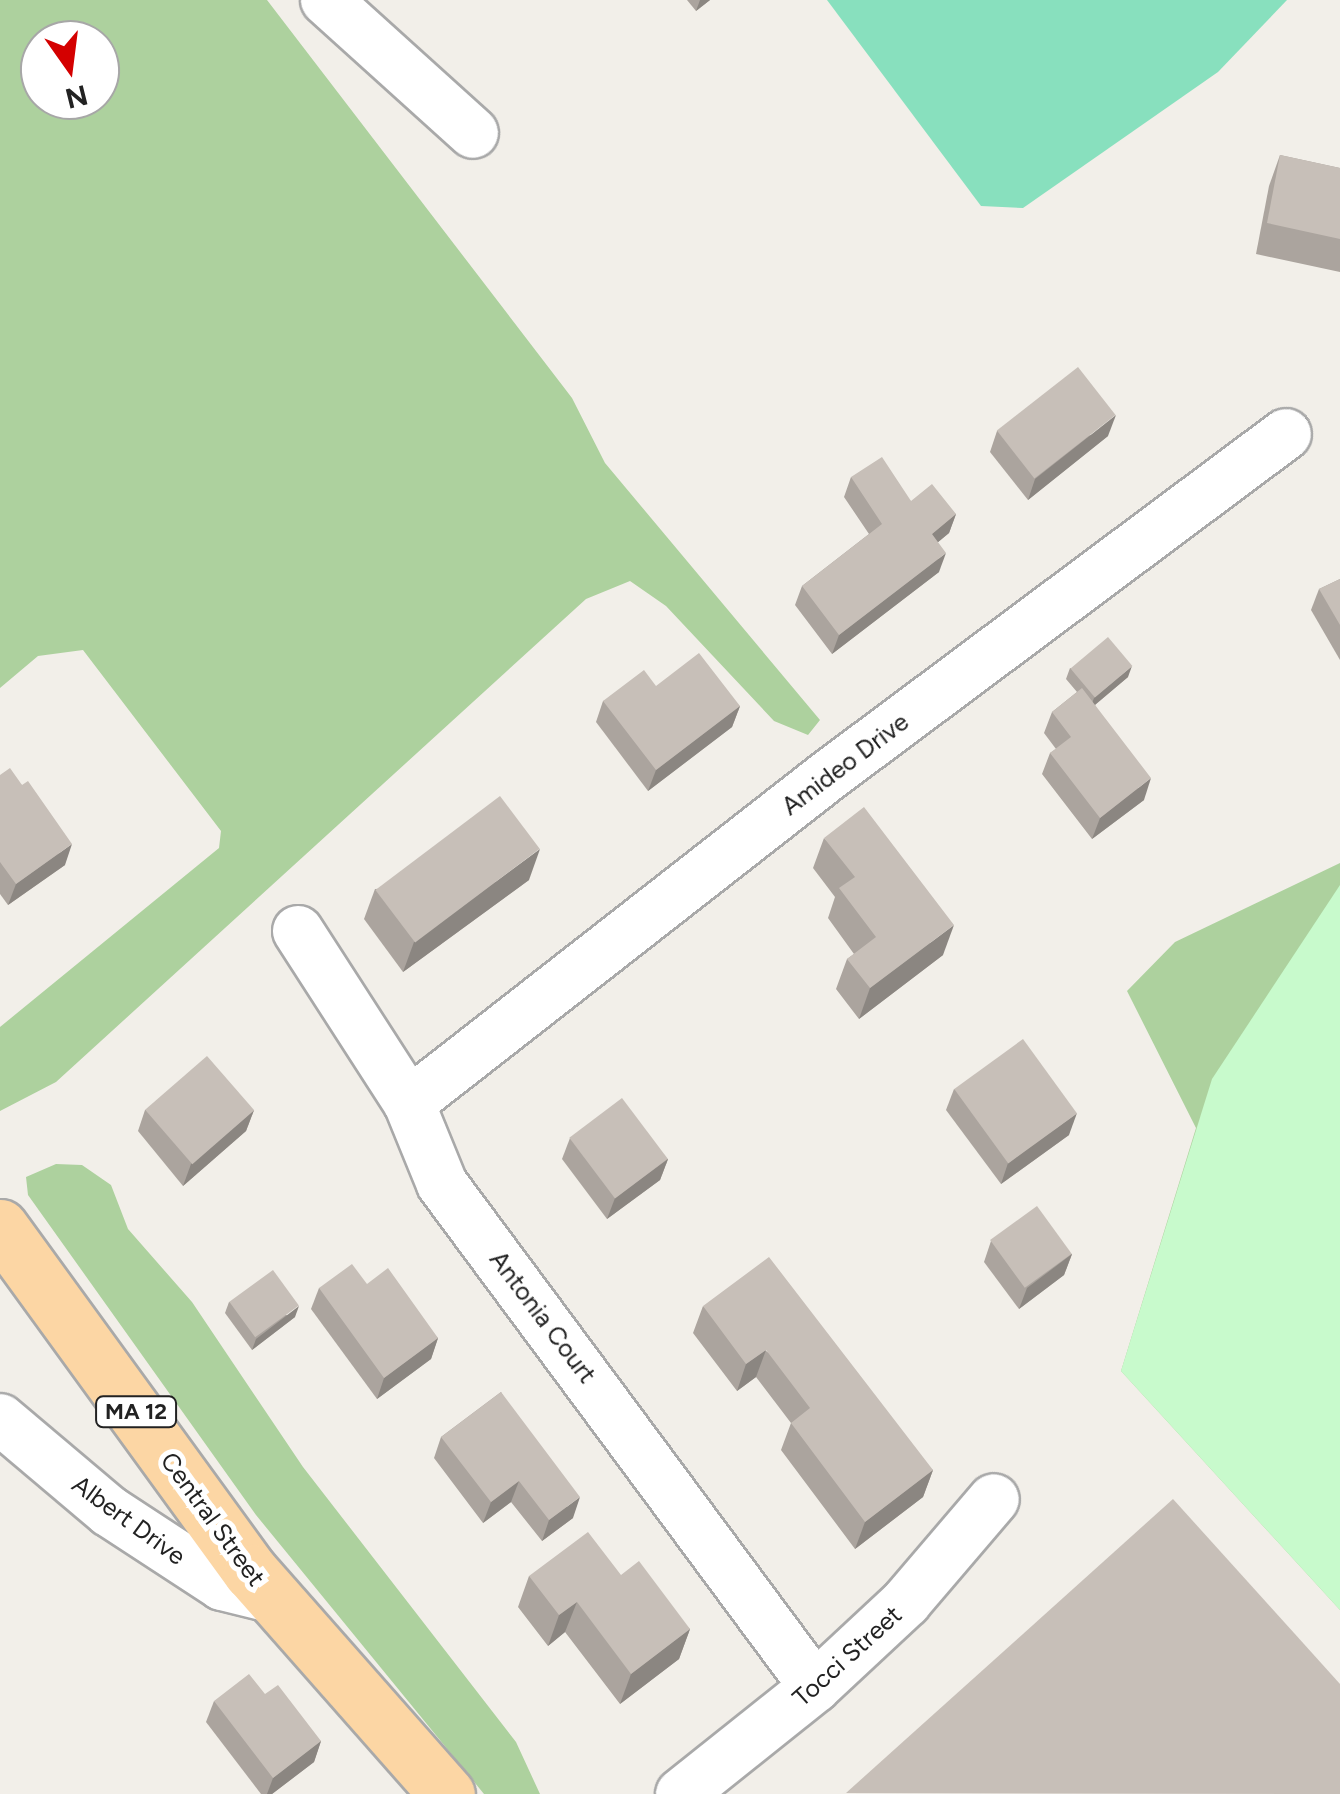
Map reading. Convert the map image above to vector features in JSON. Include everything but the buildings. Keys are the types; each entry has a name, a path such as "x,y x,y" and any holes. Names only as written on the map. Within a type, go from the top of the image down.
{"main road":[{"name":"Central Street","path":"0,1227 271,1597 447,1794"}],"street":[{"path":"326,0 473,132"},
{"name":"Amideo Drive","path":"410,1103 829,774 1286,434"},
{"name":"Antonia Court","path":"298,931 410,1103 442,1184 815,1687"},
{"name":"Albert Drive","path":"0,1419 109,1511 222,1585 271,1597"},
{"name":"Tocci Street","path":"681,1794 815,1687 906,1602 994,1498"}],"green space":[{"path":"0,0 267,0 572,398 605,463 820,720 808,735 774,721 666,606 630,581 586,599 56,1082 0,1111 0,1027 219,848 221,831 83,650 38,656 0,688"},
{"path":"827,0 1287,0 1218,72 1023,208 981,206"},
{"path":"1340,863 1340,1610 1121,1371 1196,1128 1127,991 1175,942"},
{"path":"1340,885 1340,1610 1121,1371 1212,1079"},
{"path":"56,1164 82,1165 111,1185 128,1229 192,1302 303,1467 516,1742 540,1794 484,1794 256,1515 28,1195 26,1177"}]}
